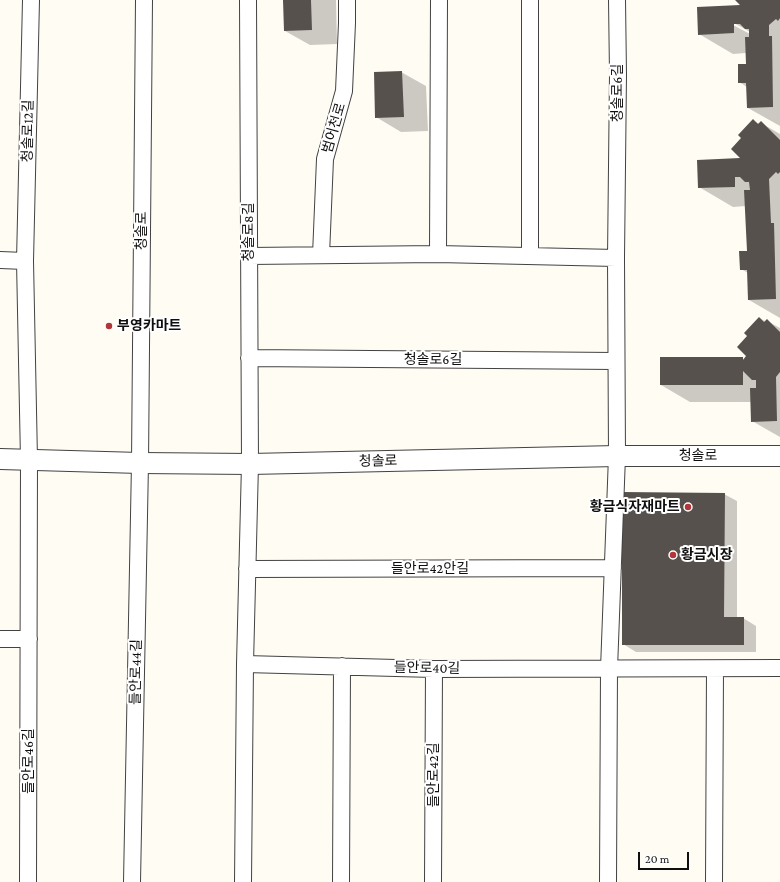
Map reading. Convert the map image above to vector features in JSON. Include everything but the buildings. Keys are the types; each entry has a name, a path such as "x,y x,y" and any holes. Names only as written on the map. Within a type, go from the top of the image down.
{"street":[{"name":"청솔로12길","path":"29,460 25,261 32,0"},
{"name":"청솔로","path":"140,463 144,0"},
{"name":"청솔로8길","path":"248,0 250,464"},
{"name":"범어천로","path":"321,255 325,159 344,91 347,0"},
{"path":"438,254 439,0"},
{"path":"530,0 530,256"},
{"name":"청솔로6길","path":"617,0 617,456"},
{"path":"249,256 438,254 616,258"},
{"path":"0,260 25,261"},
{"name":"청솔로6길","path":"249,358 616,361"},
{"path":"608,882 609,669 617,456"},
{"name":"청솔로","path":"0,459 250,464 617,456 780,456"},
{"name":"들안로46길","path":"28,882 29,460"},
{"name":"들안로44길","path":"132,882 140,463"},
{"path":"243,882 245,664 250,464"},
{"name":"들안로42안길","path":"247,569 613,568"},
{"path":"0,639 29,639"},
{"name":"들안로40길","path":"245,664 434,668 780,668"},
{"path":"341,882 342,666"},
{"name":"들안로42길","path":"434,668 434,882"},
{"path":"714,882 715,669"}],"place":[{"name":"부영카마트","path":"109,326"},
{"name":"황금식자재마트","path":"688,507"},
{"name":"황금시장","path":"673,555"}]}
